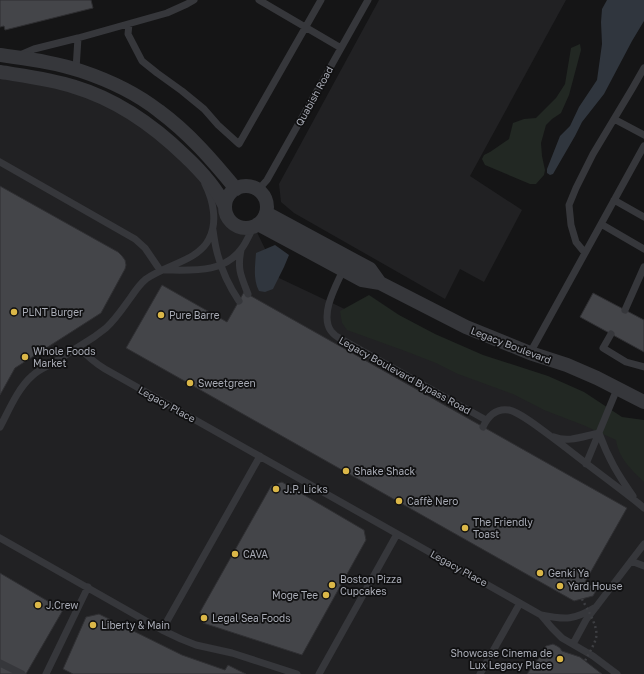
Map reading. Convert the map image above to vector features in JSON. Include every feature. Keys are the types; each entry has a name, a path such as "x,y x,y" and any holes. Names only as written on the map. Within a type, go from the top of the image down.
{"street":[{"path":"0,55 57,64 76,69 98,77 141,98 160,111 190,137 236,189"},
{"path":"0,72 53,81 75,87 110,101 132,113 163,135 190,160 219,194 225,206 228,218 234,224 242,228 247,228 259,221 267,207 263,195 258,190 248,187 236,189 226,200 225,206"},
{"name":"Legacy Boulevard","path":"259,221 346,264 370,269 380,283 466,327 530,353 567,365 597,378 644,402"}],"lane":[{"path":"16,57 34,49 167,13 194,0"},
{"path":"259,0 341,48"},
{"path":"129,24 128,34 142,61 204,109 218,125 239,144 321,0"},
{"name":"Quabish Road","path":"258,190 267,180 368,0"},
{"path":"76,69 78,38"},
{"path":"585,253 576,242 571,225 569,205 593,154 644,68"},
{"path":"614,119 644,134"},
{"path":"530,353 644,146"},
{"path":"190,160 207,189 212,202 214,215 213,230 216,252 239,301"},
{"path":"0,162 135,239 145,248 160,270"},
{"path":"614,200 644,217"},
{"path":"160,270 199,270 209,269 221,265 231,259 241,249 259,221"},
{"path":"601,224 644,250"},
{"path":"0,427 18,394 29,379 38,371 79,347 108,326 116,319 144,280 160,270 197,253 209,240 213,230"},
{"path":"241,249 239,269 248,294"},
{"name":"Legacy Boulevard Bypass Road","path":"346,264 333,292 327,314 328,324 335,335 485,423 491,414 508,410 523,416 547,434"},
{"path":"625,310 644,267"},
{"path":"611,334 603,348 626,362 644,367"},
{"name":"Legacy Place","path":"79,347 95,363 541,615 557,618 573,618 596,607"},
{"path":"586,464 617,389"},
{"path":"547,434 560,439 568,440 599,433"},
{"path":"599,433 611,463 638,503"},
{"path":"547,434 644,508"},
{"path":"162,630 260,456"},
{"path":"319,674 398,534"},
{"path":"0,538 162,630 181,639 196,645 232,653 297,674"},
{"name":"Legacy Place","path":"573,644 583,625 644,544"},
{"path":"631,561 644,566"},
{"path":"46,674 88,588"},
{"path":"480,674 520,603"},
{"name":"Legacy Place","path":"541,615 562,638 593,656 617,674"},
{"path":"0,663 22,674"}],"path":[{"path":"582,599 595,626 596,635 596,639 584,661"}],"shaded area":[{"path":"379,0 566,0 470,176 522,210 484,282 460,269 445,299 294,213 281,202 279,184"},
{"path":"607,0 644,0 644,21 604,94 582,122 553,174 550,175 547,173 547,169 560,136 570,126 579,107 597,80 602,44 602,9"},
{"path":"580,44 581,50 569,95 561,113 546,125 541,143 545,170 544,175 536,184 530,184 485,165 482,159 484,155 509,139 513,123 524,119 536,118 556,98 565,84 571,48"},
{"path":"0,72 75,87 163,135 226,211 231,222 242,228 254,226 279,278 631,444 644,459 644,674 0,674"},
{"path":"275,245 289,255 273,289 265,292 259,291 255,278 256,253"},
{"path":"369,295 399,315 435,334 483,355 548,376 584,392 622,417 644,420 644,482 630,468 623,458 616,440 544,410 513,394 458,374 436,363 405,351 347,330 342,323 340,311"}],"building":[{"path":"0,0 91,0 93,8 5,30 4,26 0,27"},
{"path":"0,186 118,252 125,260 126,265 101,313 15,368 0,395"},
{"path":"162,285 227,322 244,292 627,508 585,582 597,589 593,596 574,601 126,348"},
{"path":"593,293 644,320 644,352 580,317"},
{"path":"282,482 364,530 366,540 302,655 203,623 200,612 271,486"},
{"path":"0,573 63,610 26,674 0,674"},
{"path":"99,614 182,655 225,670 228,665 246,674 73,674 63,669 86,617"},
{"name":"Showcase Cinema de Lux Legacy Place","path":"553,644 562,651 580,657 602,674 527,674 541,655 543,649 546,646"}],"place":[{"name":"PLNT Burger","path":"14,312"},
{"name":"Pure Barre","path":"161,315"},
{"name":"Whole Foods Market","path":"25,357"},
{"name":"Sweetgreen","path":"190,383"},
{"name":"Shake Shack","path":"346,471"},
{"name":"J.P. Licks","path":"276,489"},
{"name":"Caffè Nero","path":"399,501"},
{"name":"The Friendly Toast","path":"465,528"},
{"name":"CAVA","path":"235,554"},
{"name":"Genki Ya","path":"540,573"},
{"name":"Boston Pizza Cupcakes","path":"332,585"},
{"name":"Yard House","path":"560,586"},
{"name":"Moge Tee","path":"326,595"},
{"name":"J.Crew","path":"38,605"},
{"name":"Legal Sea Foods","path":"204,618"},
{"name":"Liberty & Main","path":"93,625"},
{"name":"Showcase Cinema de Lux Legacy Place","path":"560,659"}]}
